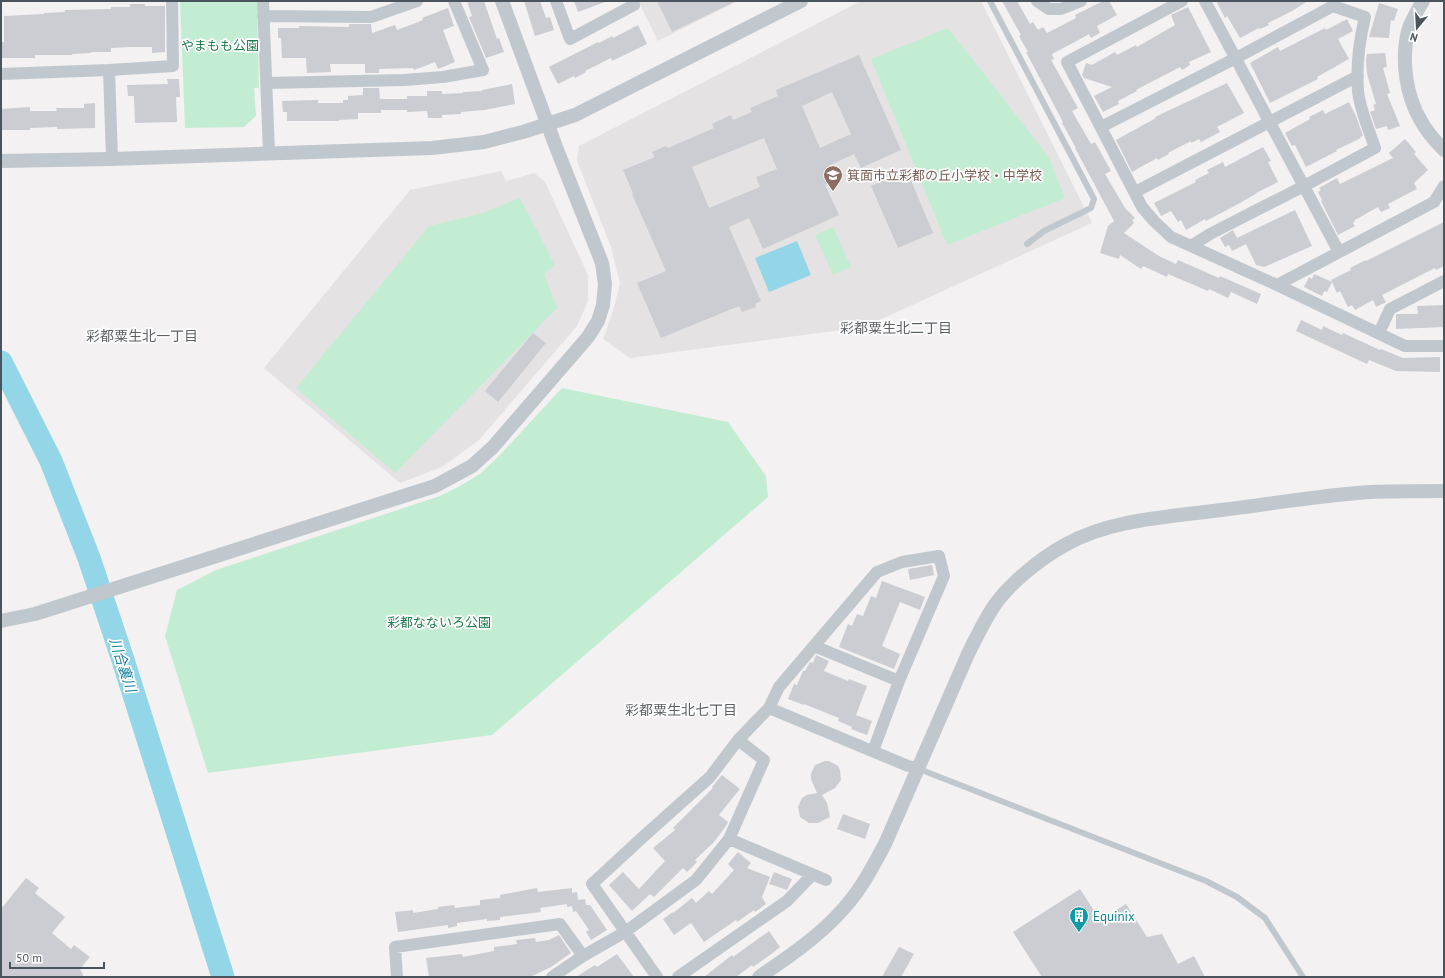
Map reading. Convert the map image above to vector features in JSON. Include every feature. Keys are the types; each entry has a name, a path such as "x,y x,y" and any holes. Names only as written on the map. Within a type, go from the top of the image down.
{"street":[{"path":"1,74 173,66 172,1"},
{"path":"263,1 262,16 267,83 269,154"},
{"path":"262,16 372,17 417,1"},
{"path":"267,83 404,80 443,77 483,70 454,1"},
{"path":"1,621 35,614 162,574 435,486 452,478 472,466 493,447 588,338 598,321 603,305 605,284 602,262 502,1"},
{"path":"556,1 570,39 634,5 633,1"},
{"path":"1,161 112,159 432,148 484,142 523,132 575,115 801,1"},
{"path":"1037,1 1049,9 1061,9 1081,1"},
{"path":"1182,1 1067,62 1142,207 1171,237 1278,285 1405,346 1444,346"},
{"path":"1205,1 1339,252"},
{"path":"1423,1 1409,30 1405,49 1405,69 1408,88 1420,121 1432,138 1444,150"},
{"path":"1101,127 1236,58 1333,6 1365,17 1360,38 1358,92 1375,148 1210,234 1191,246"},
{"path":"109,70 112,159"},
{"path":"1135,192 1358,76"},
{"path":"1278,285 1434,202 1444,186"},
{"path":"1378,333 1390,309 1444,282"},
{"path":"759,977 825,928 846,907 869,874 885,844 981,627 995,605 1013,585 1038,562 1065,544 1097,531 1138,521 1357,494 1412,490 1444,491"},
{"path":"657,977 592,884 710,777 738,740 769,708 779,687 877,572 902,562 939,556 944,576 899,681 873,751"},
{"path":"814,646 899,681"},
{"path":"769,708 908,766 918,768"},
{"path":"552,977 583,956 625,932 674,898 696,880 729,839 764,760 738,740"},
{"path":"729,839 826,880"},
{"path":"678,977 787,901 812,875"},
{"path":"397,977 395,947 560,924 583,956"}],"lane":[{"path":"990,1 1094,199 1091,208 1044,231 1027,244"},
{"path":"918,768 1206,881 1237,897 1265,918 1303,977"}],"shaded area":[{"path":"638,1 738,1 658,41"},
{"name":"箕面市立彩都の丘小学校・中学校","path":"861,1 981,1 1092,223 864,327 630,358 603,339 613,311 620,283 611,247 577,161 579,146"},
{"path":"501,171 506,181 534,173 545,182 588,275 588,301 577,326 479,440 442,467 400,483 264,368 410,190"}],"green space":[{"name":"やまもも公園","path":"180,1 257,1 259,88 254,88 256,116 244,127 185,128"},
{"path":"948,28 1048,156 1065,198 947,245 871,59"},
{"path":"520,198 555,265 544,274 557,308 395,473 296,388 429,226 483,213"},
{"path":"833,227 851,267 833,275 815,235"},
{"name":"彩都なないろ公園","path":"562,388 728,422 766,476 768,497 492,735 208,773 165,636 177,590 216,570 440,496 460,486 480,474 499,456"}],"water":[{"path":"797,241 811,275 769,292 755,258"}],"building":[{"path":"467,1 484,1 497,39 499,38 504,52 486,58 469,17 472,16"},
{"path":"524,1 540,1 546,18 550,17 554,30 535,36"},
{"path":"574,1 605,1 605,2 578,12"},
{"path":"657,1 736,1 672,32"},
{"path":"1002,1 1017,1 1030,24 1033,22 1038,30 1043,27 1047,33 1076,18 1075,15 1103,1 1109,1 1117,15 1097,26 1100,33 1091,38 1089,34 1052,54 1054,59 1051,60 1078,108 1072,111 1091,144 1095,142 1111,171 1105,174 1125,208 1135,218 1132,220 1134,223 1124,233 1159,256 1176,264 1178,260 1261,294 1257,304 1231,292 1228,298 1209,289 1208,291 1168,274 1167,277 1143,266 1141,269 1120,255 1119,259 1100,253 1108,226 1114,221 1062,123 1063,122 1026,52 1028,52 1019,36 1021,35"},
{"path":"1216,1 1308,1 1268,23 1269,25 1260,29 1259,28 1240,38 1227,16 1225,18"},
{"path":"1379,3 1398,9 1394,21 1391,20 1389,38 1369,37"},
{"path":"130,4 165,6 165,52 152,53 152,47 130,47 111,48 111,52 91,52 72,55 35,55 35,58 2,58 2,42 4,42 4,16 65,12 65,10 111,9 111,7 130,7"},
{"path":"1188,7 1211,52 1189,62 1190,65 1182,70 1180,67 1136,90 1137,91 1118,101 1119,104 1103,112 1094,96 1112,87 1084,78 1082,75 1086,63 1092,65 1115,52 1117,55 1136,45 1137,47 1175,25 1171,15"},
{"path":"448,8 454,26 443,30 455,62 438,69 435,62 414,70 413,68 379,69 379,73 365,73 365,64 330,64 331,72 307,73 306,58 282,58 281,38 278,38 278,28 299,28 299,26 349,27 349,24 371,24 372,33 395,25 397,30"},
{"path":"1347,19 1353,31 1338,39 1349,59 1317,77 1318,79 1270,103 1250,63 1278,47 1280,51 1325,28 1326,30"},
{"path":"638,25 647,44 612,61 611,58 585,71 586,72 575,78 574,76 558,84 549,67 598,42 599,43 612,36 613,38"},
{"path":"1385,53 1387,67 1383,68 1390,93 1387,94 1400,126 1388,130 1387,126 1376,129 1370,112 1375,110 1373,105 1376,104 1367,74 1366,60 1367,54"},
{"path":"859,55 901,150 861,168 854,154 828,166 835,181 825,185 839,215 763,249 749,218 729,227 761,301 755,304 756,307 742,312 739,306 661,338 637,283 666,271 623,170 655,157 652,152 666,146 668,148 714,128 712,124 731,115 733,120 752,112 750,108 778,96 776,90","holes":["832,92 851,134 820,148 802,106","764,138 777,169 756,177 760,187 709,208 692,167"]},
{"path":"167,79 179,79 180,97 176,97 177,122 135,123 134,96 128,96 127,85 168,84"},
{"path":"1227,83 1244,113 1217,127 1220,132 1201,142 1199,139 1191,143 1191,141 1158,160 1157,158 1132,172 1116,140 1156,118 1155,117"},
{"path":"512,84 515,104 484,110 461,112 461,114 442,115 442,118 428,118 427,111 407,112 407,110 381,110 381,113 358,113 358,119 339,121 287,121 287,112 283,112 282,101 318,100 318,103 343,103 343,100 348,100 348,96 363,95 363,88 379,88 380,99 407,99 407,96 427,96 427,91 442,91 442,94 463,93 482,91"},
{"path":"1349,102 1363,136 1306,167 1295,145 1292,146 1285,133 1310,119 1309,117 1323,110 1325,114"},
{"path":"95,103 95,128 57,129 57,127 30,128 30,130 1,130 1,109 30,107 30,111 57,111 56,108 84,108 84,104"},
{"path":"1405,139 1416,152 1414,154 1428,170 1414,183 1417,189 1388,204 1390,208 1381,212 1378,207 1355,220 1353,223 1355,226 1338,235 1321,201 1322,200 1318,192 1321,190 1319,188 1337,178 1340,184 1393,158 1389,153"},
{"path":"1263,147 1271,161 1268,162 1278,182 1206,221 1205,219 1186,230 1181,220 1178,222 1171,211 1161,216 1154,203 1196,182 1195,180 1209,173 1207,170 1223,162 1225,167"},
{"path":"907,171 933,233 898,248 871,186"},
{"path":"1295,210 1312,246 1264,267 1256,265 1246,244 1232,251 1229,245 1225,247 1220,238 1233,230 1237,238"},
{"path":"1444,222 1444,266 1436,270 1435,268 1382,295 1386,302 1376,307 1373,300 1355,310 1352,305 1348,307 1340,291 1337,293 1331,280 1351,270 1350,268"},
{"path":"1314,274 1332,282 1327,292 1324,291 1322,296 1304,287 1309,277 1312,279"},
{"path":"1444,305 1444,327 1396,329 1397,314 1418,314 1417,306"},
{"path":"1301,320 1322,330 1323,326 1342,335 1343,333 1380,350 1381,349 1403,358 1440,357 1440,372 1396,371 1369,360 1367,364 1296,331"},
{"path":"533,333 546,343 498,402 485,391"},
{"path":"932,565 934,575 910,580 908,569"},
{"path":"882,581 925,597 920,610 900,602 882,646 900,654 894,669 839,647 848,624 852,626 857,614 863,616 871,596 876,598"},
{"path":"816,655 829,661 824,671 848,681 849,679 867,686 856,715 872,721 867,735 851,729 852,727 838,721 839,718 788,699 794,684 797,685 803,671 805,671 810,662 813,663"},
{"path":"829,761 838,766 841,780 835,788 822,795 827,803 830,817 818,823 809,823 800,817 798,807 802,798 807,795 817,793 811,779 811,774 815,765"},
{"path":"722,775 740,789 719,815 728,822 726,826 714,842 695,860 697,862 687,872 683,868 654,897 650,894 632,911 609,885 623,872 639,889 665,861 653,848 675,830 673,828 713,788 712,787"},
{"path":"843,814 870,824 865,839 837,829"},
{"path":"738,852 751,863 747,868 770,877 762,897 766,904 755,912 754,910 737,922 736,920 704,942 691,923 674,935 663,919 692,898 696,903 709,891 712,894 734,870 728,864"},
{"path":"774,872 792,879 787,890 769,884"},
{"path":"26,878 39,888 35,893 65,917 52,933 71,949 74,945 90,957 80,969 84,977 1,977 1,909"},
{"path":"537,888 538,892 572,888 572,893 577,892 578,900 585,899 586,905 590,905 607,930 591,940 586,932 589,930 576,911 573,912 572,906 567,907 567,904 540,908 541,912 500,917 500,920 487,921 487,919 457,923 457,926 448,928 448,925 398,932 395,912 413,910 413,913 454,905 455,908 480,905 480,900 500,898 500,895"},
{"name":"Equinix","path":"1080,889 1100,920 1126,904 1147,937 1162,934 1178,964 1194,956 1205,977 1042,977 1013,932"},
{"path":"769,931 780,947 770,955 753,967 752,965 736,977 704,977 732,955 733,957"},
{"path":"559,935 571,953 551,967 530,977 429,977 426,958 462,954 463,957 494,951 494,947 517,944 516,940 535,938 536,942 549,940"},
{"path":"899,947 914,954 901,977 882,977"},
{"path":"617,954 634,977 576,977 595,965 597,967"}],"waterway":[{"name":"川合裏川","path":"1,362 51,461 89,558 123,660 223,977"}],"place":[{"name":"箕面市立彩都の丘小学校・中学校","path":"833,192"},
{"name":"Equinix","path":"1079,933"}],"district":[{"name":"彩都粟生北二丁目","path":"896,328"},
{"name":"彩都粟生北一丁目","path":"142,336"},
{"name":"彩都粟生北七丁目","path":"681,710"}]}
